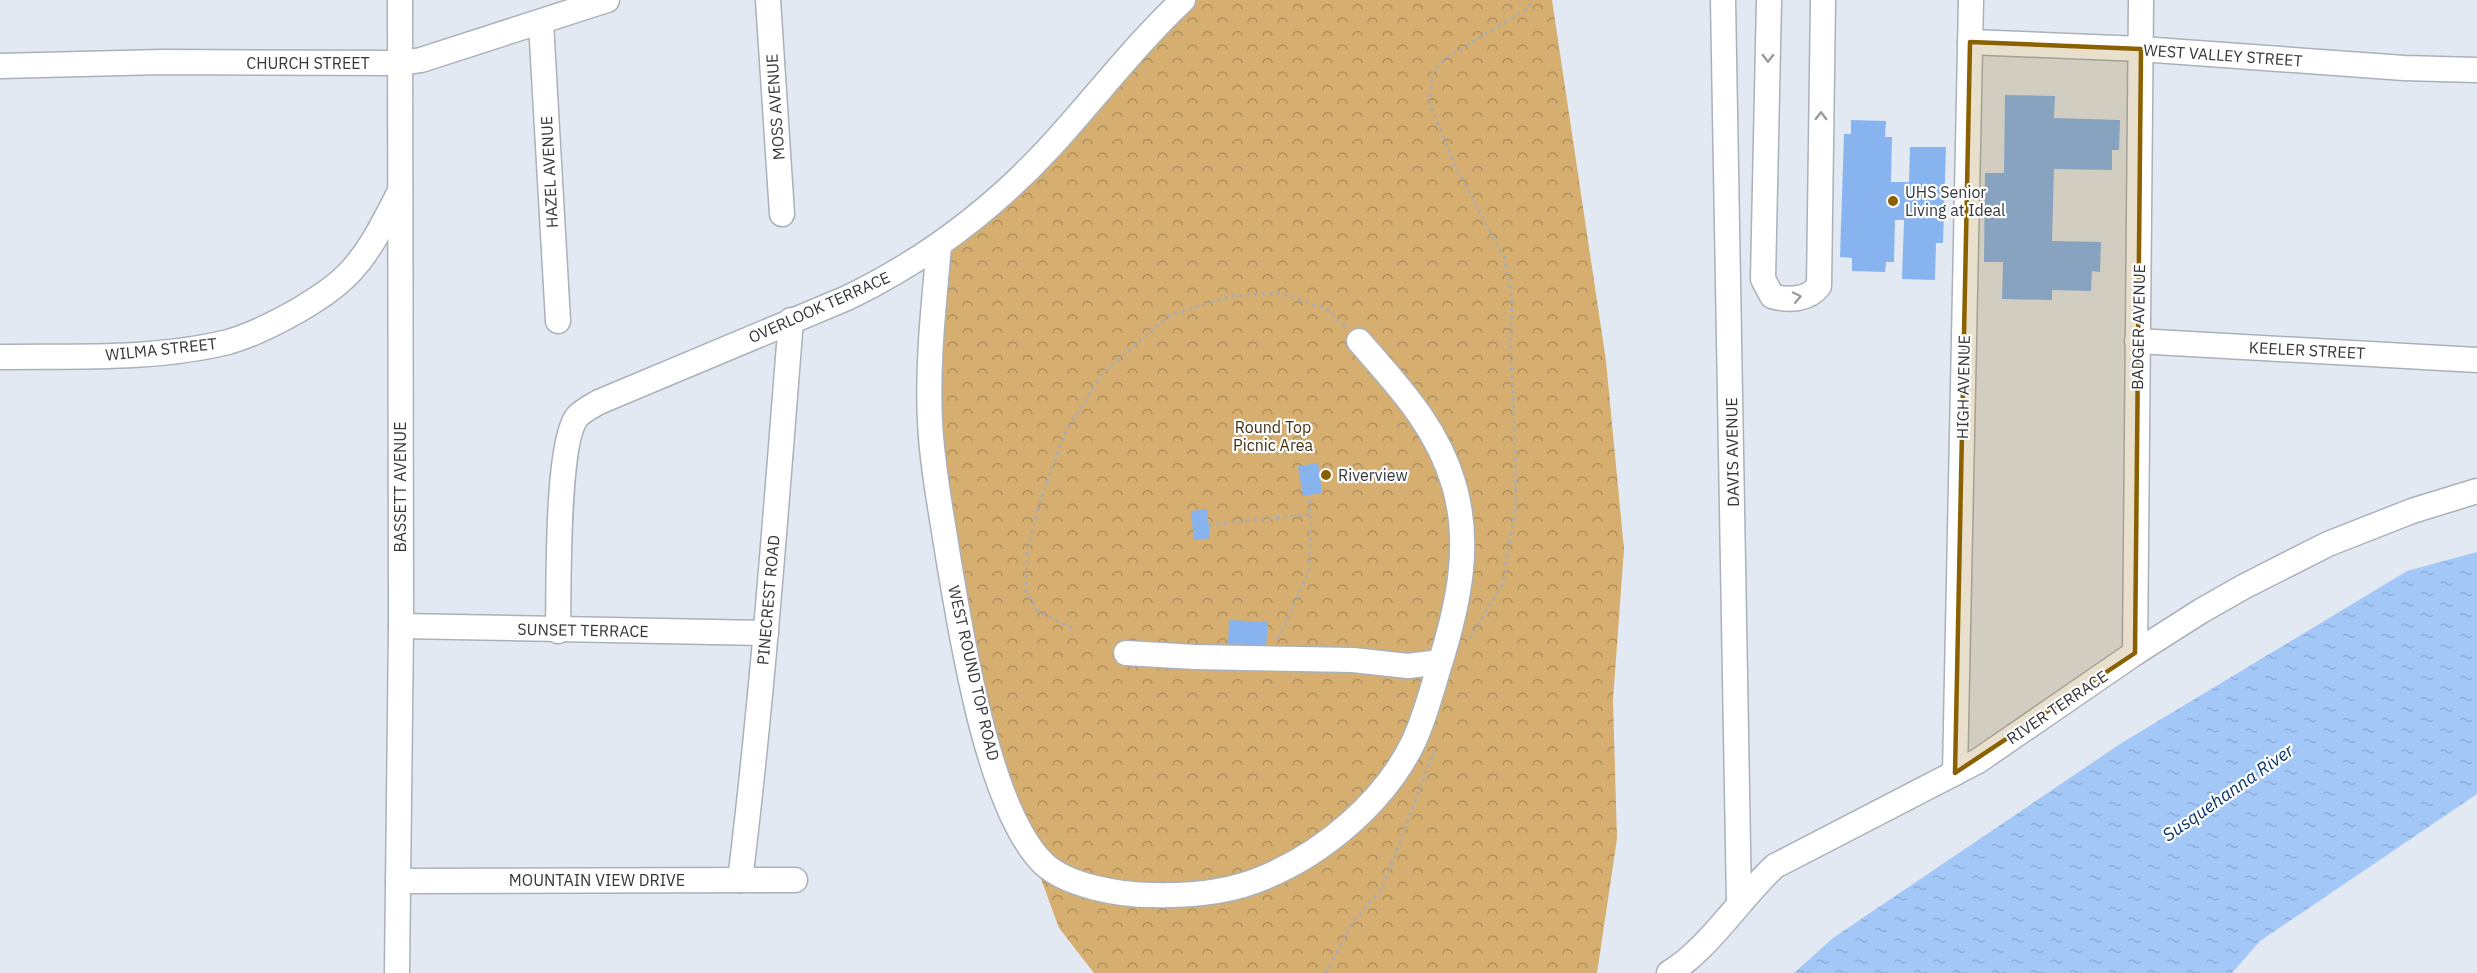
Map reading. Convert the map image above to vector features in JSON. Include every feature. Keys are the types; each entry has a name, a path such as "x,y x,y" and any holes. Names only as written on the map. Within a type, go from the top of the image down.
{"street":[{"name":"BASSETT AVENUE","path":"397,973 401,626 400,0"},
{"name":"CHURCH STREET","path":"0,66 162,62 400,63 421,60 607,0"},
{"name":"MOSS AVENUE","path":"768,0 782,214"},
{"name":"OVERLOOK TERRACE","path":"558,631 563,466 569,435 577,416 599,402 887,279 939,246 1012,185 1050,148 1183,0"},
{"name":"DAVIS AVENUE","path":"1723,0 1739,903"},
{"path":"1769,0 1763,279 1772,296 1783,299 1798,298 1813,293 1819,286 1823,0"},
{"name":"HIGH AVENUE","path":"1955,773 1971,0"},
{"name":"BADGER AVENUE","path":"2136,653 2141,0"},
{"name":"HAZEL AVENUE","path":"541,22 558,321"},
{"name":"WEST VALLEY STREET","path":"1970,42 2141,49 2404,68 2477,70"},
{"name":"WILMA STREET","path":"0,357 120,355 180,350 228,341 271,326 322,297 350,272 377,236 401,190"},
{"name":"WEST ROUND TOP ROAD","path":"939,246 930,336 930,417 934,470 958,615 978,707 994,766 1008,804 1027,844 1047,867 1082,884 1107,891 1136,895 1175,896 1210,893 1261,879 1317,848 1351,822 1397,768 1412,744 1421,723 1452,622 1461,575 1463,533 1455,486 1437,441 1413,403 1359,342"},
{"name":"PINECREST ROAD","path":"740,880 752,785 766,633 791,321"},
{"name":"KEELER STREET","path":"2138,341 2477,360"},
{"name":"RIVER TERRACE","path":"1669,973 1706,941 1775,866 1978,761 2201,611 2328,544 2477,490"},
{"name":"SUNSET TERRACE","path":"401,626 558,631 766,633"},
{"path":"1126,653 1353,660 1408,666 1443,654"},
{"name":"MOUNTAIN VIEW DRIVE","path":"398,881 795,880"}],"path":[{"path":"1443,654 1470,638 1503,584 1516,503 1510,344 1512,298 1504,257 1455,166 1429,102 1433,71 1449,56 1527,9 1533,0"},
{"path":"1072,628 1039,612 1026,592 1027,552 1042,495 1066,431 1101,375 1168,316 1231,296 1281,293 1309,303 1328,310 1359,342"},
{"path":"1268,658 1306,582 1311,542 1309,496"},
{"path":"1209,525 1310,514"},
{"path":"1326,973 1353,921 1382,889 1436,744"}],"highlighted area":[{"path":"1970,42 2141,49 2135,653 1955,773"}],"green space":[{"name":"Round Top Picnic Area","path":"1185,0 1552,0 1606,361 1624,549 1613,700 1617,839 1597,973 1094,973 1059,928 978,707 934,470 939,246"}],"water":[{"name":"Susquehanna River","path":"2477,552 2477,794 2260,941 2232,973 1794,973 1833,938 2120,744 2407,571"}],"building":[{"path":"2005,95 2055,96 2054,118 2120,120 2119,150 2112,150 2112,170 2054,169 2052,241 2101,242 2100,272 2092,271 2091,291 2052,290 2052,300 2002,299 2003,262 1984,262 1985,173 2004,173"},
{"name":"UHS Senior Living at Ideal","path":"1851,120 1886,121 1885,137 1892,137 1891,182 1909,182 1910,147 1946,147 1943,243 1936,243 1935,280 1902,279 1904,220 1895,220 1894,262 1886,262 1885,272 1852,271 1852,258 1840,257 1844,134 1851,134"},
{"path":"1318,463 1322,493 1303,496 1298,466"},
{"path":"1207,509 1210,538 1194,540 1191,511"},
{"path":"1229,620 1268,622 1266,646 1228,644"}],"place":[{"name":"UHS Senior Living at Ideal","path":"1893,201"},
{"name":"Riverview","path":"1326,475"}]}
